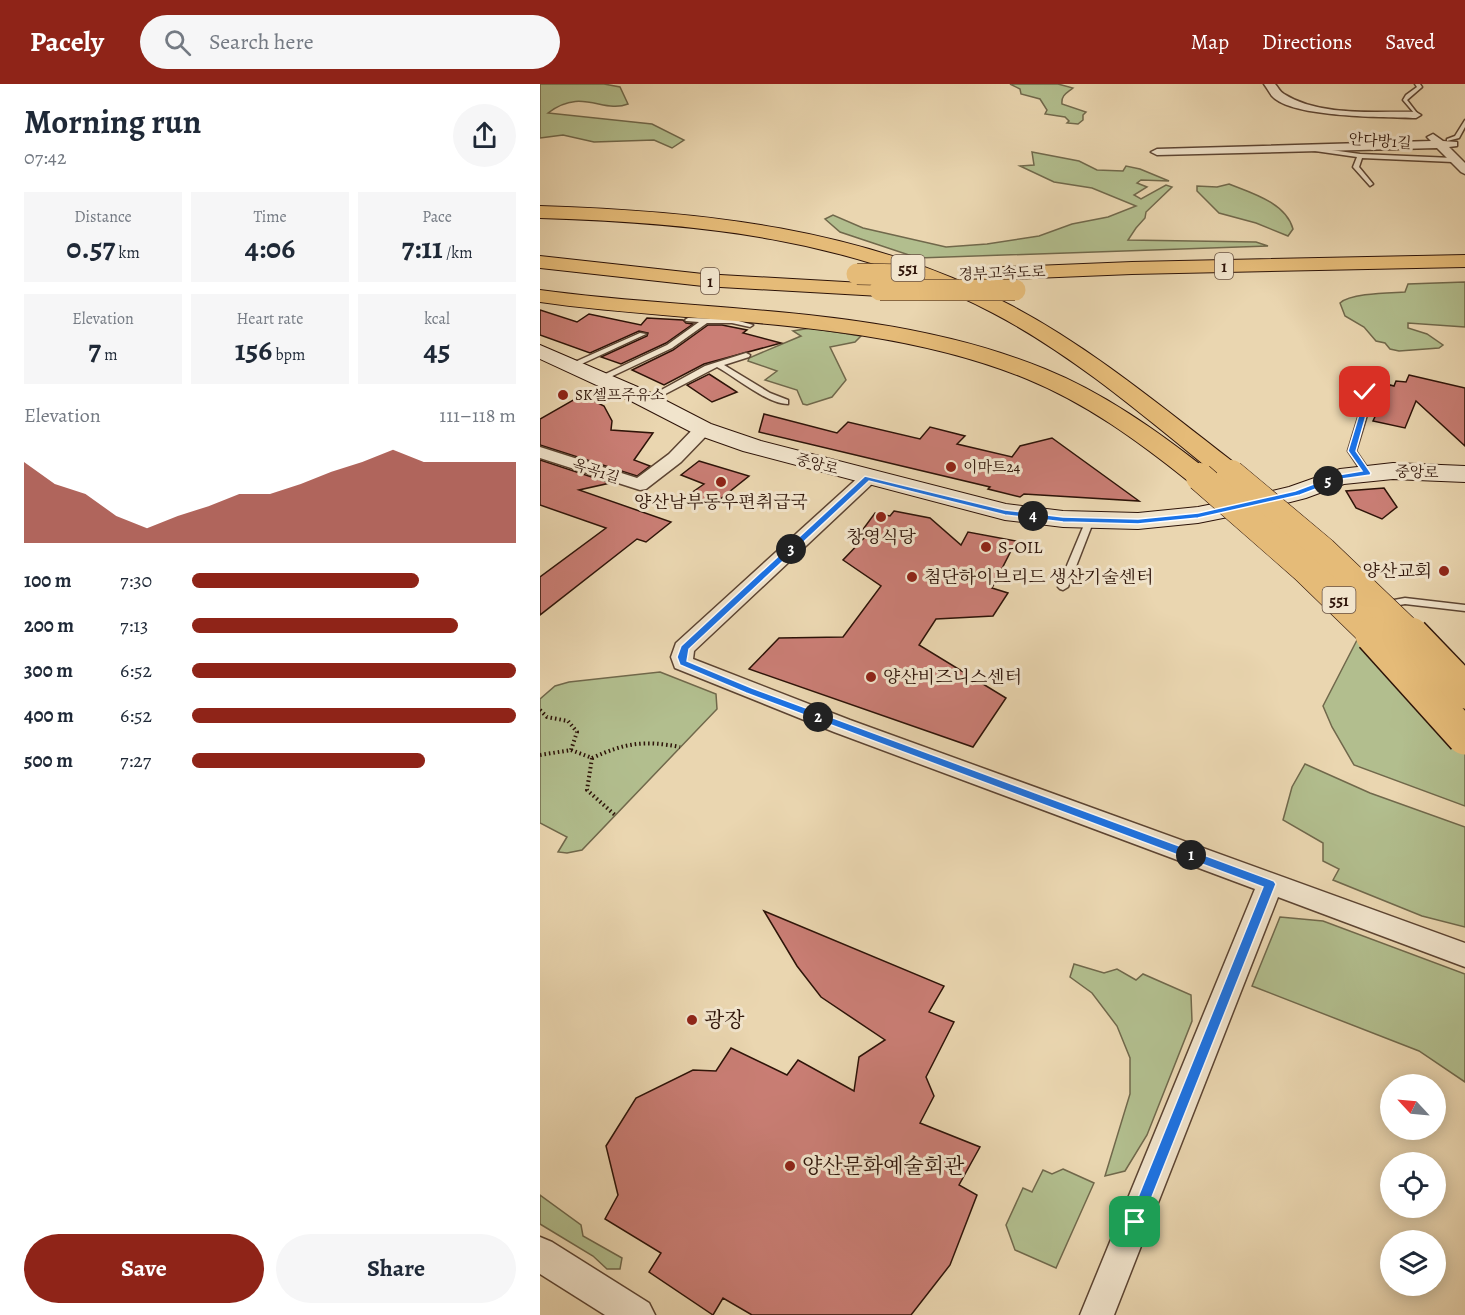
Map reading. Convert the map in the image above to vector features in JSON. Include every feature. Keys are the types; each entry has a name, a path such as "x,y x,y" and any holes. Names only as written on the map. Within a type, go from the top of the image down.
{"highway":[{"name":"551","path":"540,212 678,218 784,233 850,249 933,277 1003,309 1094,369 1211,472 1425,689 1465,737"},
{"name":"경부고속도로","path":"540,244 685,263 857,274 982,274 1132,268 1465,261"},
{"name":"경부고속도로","path":"540,262 703,280 880,290 1015,290 1261,279 1465,274"},
{"name":"551","path":"540,296 632,308 854,328 915,337 954,346 1027,371 1071,391 1211,472 1291,522 1350,574 1465,691"}],"main road":[{"name":"중앙로","path":"540,351 601,378 704,429 752,446 1005,512 1090,520 1138,521 1198,516 1297,493 1340,477 1367,473 1412,471 1465,474"}],"street":[{"name":"안다방1길","path":"1269,84 1276,94 1301,106 1340,112 1416,114"},
{"path":"1416,114 1429,133 1452,148 1465,170"},
{"path":"1157,152 1305,148 1452,148"},
{"name":"옥곡1길","path":"540,452 640,485 675,458 704,429"},
{"path":"868,478 684,648 683,663 770,699 1465,955"},
{"path":"1097,1315 1270,884"},
{"path":"540,1254 637,1315"}],"lane":[{"path":"1416,114 1405,100 1409,94 1418,91 1420,87 1417,84"},
{"path":"1452,148 1465,122"},
{"name":"안다방1길","path":"1305,148 1360,156 1452,148"},
{"path":"1360,156 1356,167 1370,184"},
{"path":"688,320 732,321 750,326"},
{"path":"601,378 665,351 706,320"},
{"path":"572,365 642,334"},
{"path":"647,400 718,364 746,355"},
{"path":"718,364 739,374 769,396 785,402"},
{"path":"1359,386 1365,392 1366,405 1352,451 1367,473"},
{"path":"1063,587 1090,520"},
{"path":"1368,608 1405,601 1465,608"}],"path":[{"path":"540,710 547,717 568,721 577,732 571,750"},
{"path":"540,755 571,750 592,758 630,743 651,741 680,747"},
{"path":"592,758 587,790 615,815"}],"green space":[{"path":"540,84 604,84 620,87 628,104 610,106 582,101 571,102 548,113 652,124 684,140 672,148 654,140 594,142 563,135 540,138"},
{"path":"1010,84 1058,84 1073,88 1063,96 1062,104 1086,112 1083,120 1078,124 1067,123 1069,121 1065,117 1045,114 1047,110 1040,99 1021,94 1020,89"},
{"path":"1032,152 1079,161 1097,170 1123,171 1126,166 1169,181 1141,180 1137,183 1147,187 1134,195 1141,199 1166,185 1172,187 1146,212 1145,218 1128,240 1256,242 1268,246 918,258 840,232 825,219 833,215 863,228 946,247 987,244 1039,236 1072,224 1108,217 1136,206 1092,188 1054,182 1020,166 1034,165"},
{"path":"1229,184 1267,200 1283,212 1293,229 1288,236 1256,223 1219,213 1197,191 1197,186 1217,187"},
{"path":"1465,282 1465,327 1408,323 1408,328 1427,334 1443,345 1439,348 1399,351 1390,349 1385,343 1376,341 1364,327 1345,316 1340,303 1361,295 1405,292 1408,284"},
{"path":"810,328 861,336 855,342 830,347 846,380 832,397 807,405 803,404 797,390 765,380 777,371 748,361 749,358 801,336 793,331"},
{"path":"1357,640 1465,713 1465,806 1354,765 1332,727 1323,706"},
{"path":"660,672 716,694 717,709 582,850 558,852 567,837 540,823 540,699 555,686 569,682"},
{"path":"1305,764 1370,793 1465,827 1465,927 1422,916 1333,880 1339,869 1323,861 1323,843 1283,820 1292,787"},
{"path":"1280,917 1323,921 1465,974 1465,1082 1419,1051 1252,986"},
{"path":"1074,964 1104,973 1117,969 1136,980 1143,974 1191,995 1192,1021 1147,1135 1125,1171 1105,1176 1130,1094 1130,1058 1117,1026 1092,993 1070,977"},
{"path":"1063,1169 1094,1183 1056,1268 1015,1250 1006,1225 1023,1188 1032,1192 1043,1170 1052,1174"},
{"path":"540,1195 581,1225 583,1236 622,1258 620,1269 607,1269 593,1256 540,1224"}],"building":[{"path":"540,310 577,322 589,314 641,325 647,318 683,320 693,324 666,343 621,364 601,357 647,336 648,333 639,331 590,353 540,335"},
{"path":"708,325 747,330 743,333 781,343 704,364 664,385 632,370 673,350"},
{"path":"709,374 737,392 712,402 687,385"},
{"path":"1409,375 1465,388 1465,446 1416,401 1405,428 1373,421 1390,385 1394,386 1396,381 1406,382"},
{"path":"582,395 604,406 612,421 611,430 653,433 634,460 650,466 637,476 540,445 540,419"},
{"path":"764,414 837,433 848,422 920,439 930,427 965,436 957,444 1012,457 1020,446 1052,438 1139,501 1024,494 1020,497 988,489 990,487 759,432"},
{"path":"540,460 610,483 579,490 671,522 646,542 637,539 540,615 540,577 606,528 540,505"},
{"name":"양산남부동우편취급국","path":"699,461 749,476 714,504 708,504 687,496 704,484 681,475"},
{"path":"1384,488 1397,507 1382,519 1356,508 1346,491"},
{"path":"894,511 930,518 961,545 968,532 1016,541 992,588 1008,593 993,616 936,619 919,645 1006,698 973,747 749,669 779,638 843,637 881,586 843,560 868,534 861,532 875,513 890,516"},
{"name":"양산문화예술회관","path":"764,911 944,986 929,1012 954,1022 926,1077 934,1096 920,1123 980,1147 959,1185 977,1195 950,1265 911,1315 752,1315 723,1298 713,1315 649,1272 661,1253 605,1219 618,1195 606,1146 636,1098 693,1070 716,1071 731,1048 787,1075 798,1060 854,1091 859,1057 885,1040 821,997 797,966"}],"place":[{"name":"SK셀프주유소","path":"563,395"},
{"name":"이마트24","path":"951,467"},
{"name":"양산남부동우편취급국","path":"721,482"},
{"name":"창영식당","path":"881,517"},
{"name":"S-OIL","path":"986,547"},
{"name":"양산교회","path":"1444,571"},
{"name":"첨단하이브리드 생산기술센터","path":"912,577"},
{"name":"양산비즈니스센터","path":"871,677"},
{"name":"광장","path":"692,1020"},
{"name":"양산문화예술회관","path":"790,1166"}],"route":[{"path":"1135,1222 1270,884 749,691 683,663 684,648 868,478 1005,512 1063,519 1138,521 1198,516 1297,493 1340,477 1367,473 1352,451 1366,405 1365,392"}]}
